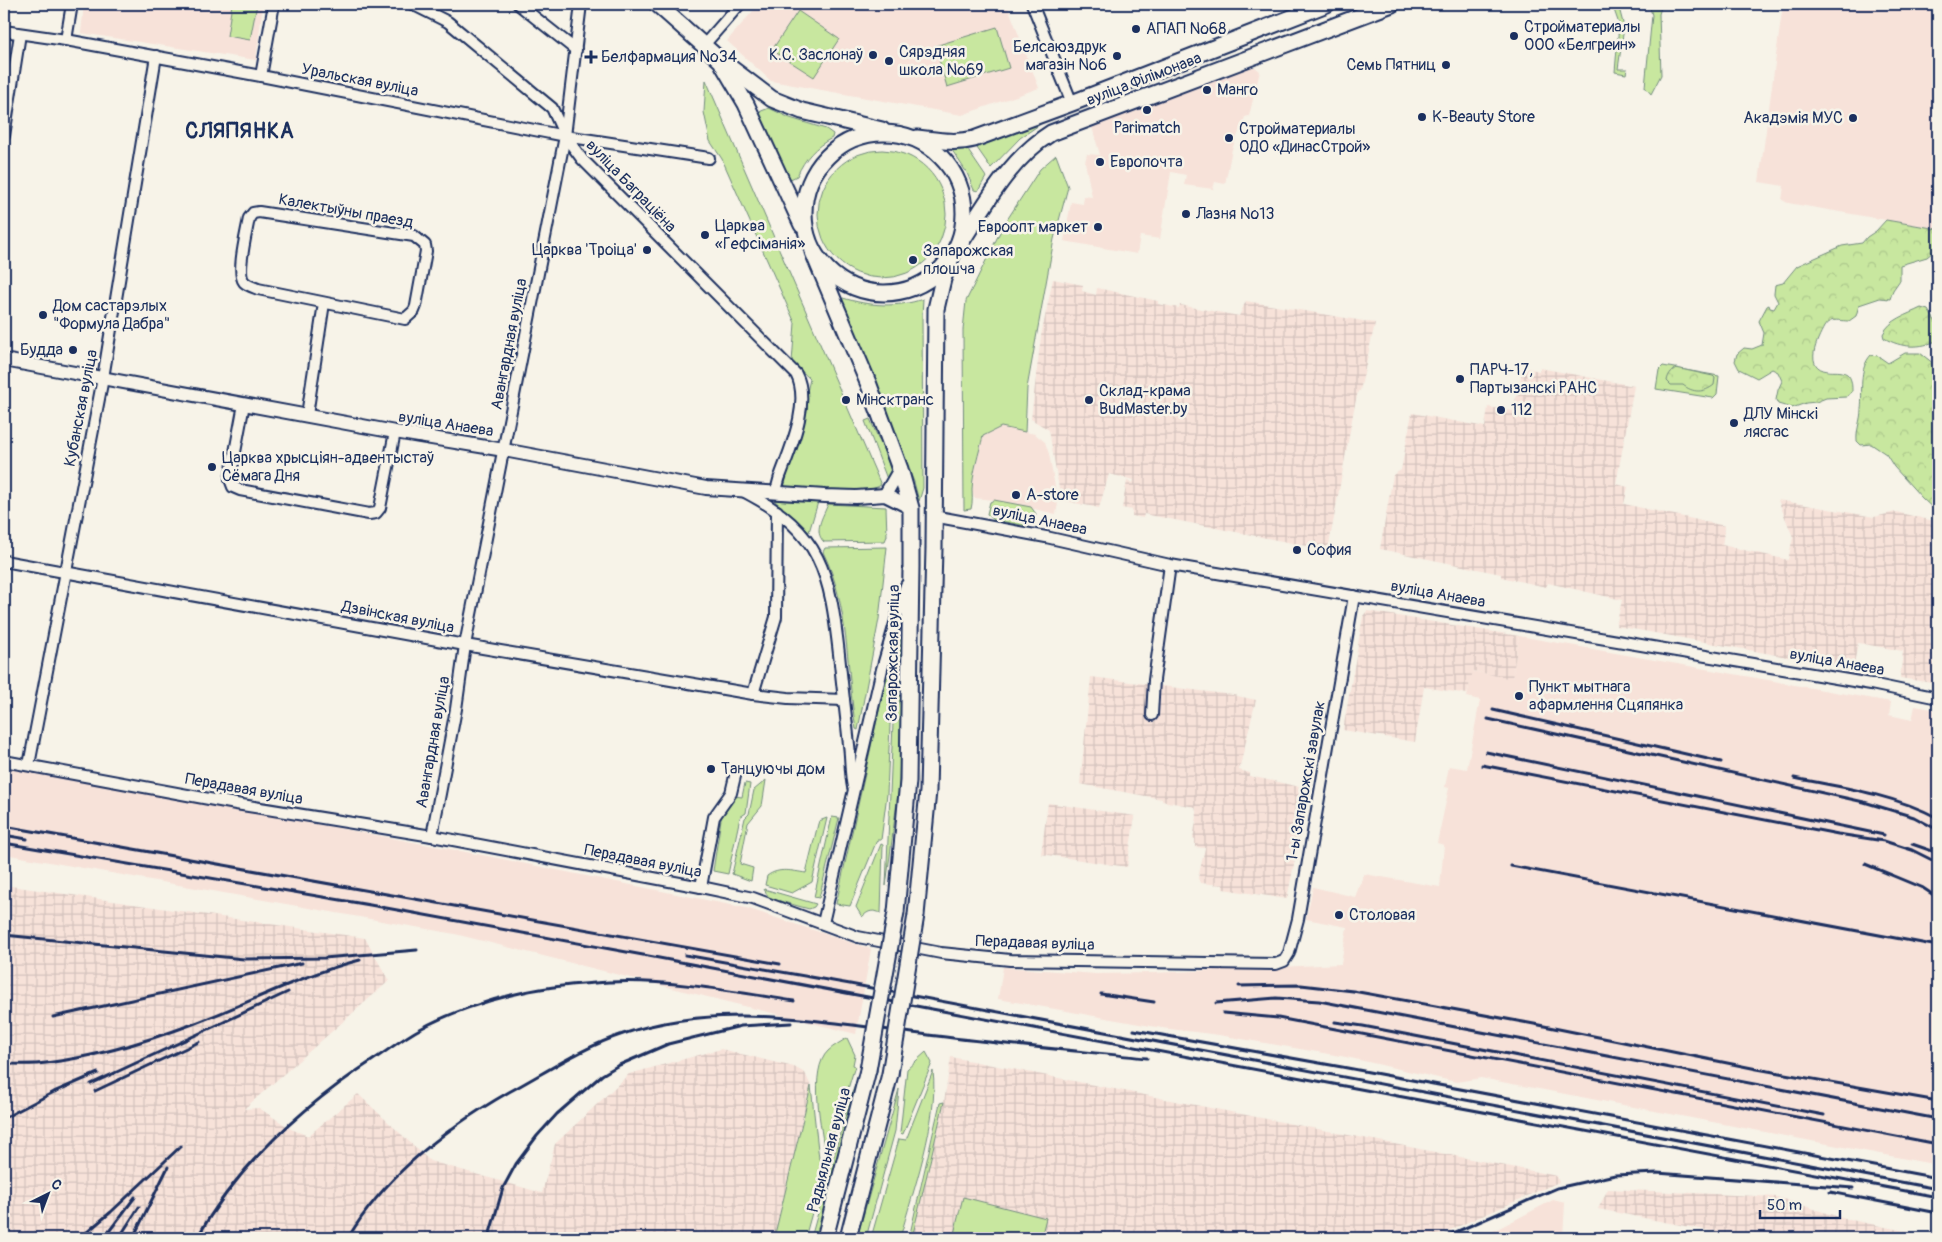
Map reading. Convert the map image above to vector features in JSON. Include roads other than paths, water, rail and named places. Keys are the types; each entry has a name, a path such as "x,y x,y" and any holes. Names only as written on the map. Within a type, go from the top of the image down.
{"main road":[{"path":"657,4 719,59 786,106 903,135 924,144 938,154 949,167 958,182 963,199 964,217 962,234 943,279 936,309 928,791 916,915 890,1074 848,1238"},
{"name":"вуліца Філімонава","path":"903,135 941,141 965,141 1072,103 1327,4"},
{"name":"вуліца Філімонава","path":"954,254 1012,168 1027,151 1051,133 1392,4"},
{"path":"719,59 746,104 813,252 835,276 849,285 865,290 881,292 905,289 928,280 941,270 954,254"},
{"path":"807,236 804,216 806,196 813,177 825,160 840,147 858,138 878,133 903,135"},
{"name":"Запарожская вуліца","path":"813,252 869,385 900,469 911,508 912,567 908,781 896,912 868,1070"},
{"name":"Радыяльная вуліца","path":"824,1238 868,1070"}],"street":[{"path":"66,40 72,4"},
{"path":"261,76 274,4"},
{"name":"вуліца Баграціёна","path":"412,4 448,22 552,108 566,136 582,159 789,365 800,381 802,400 796,431 775,493"},
{"path":"518,4 576,50"},
{"name":"Авангардная вуліца","path":"432,836 456,708 465,645 566,136 582,4"},
{"path":"704,45 740,4"},
{"path":"1032,4 1072,103"},
{"name":"Уральская вуліца","path":"4,31 156,56 566,136 710,158"},
{"path":"4,136 20,34"},
{"name":"Кубанская вуліца","path":"29,765 67,571 82,483 104,378 156,56"},
{"name":"Калектыўны праезд","path":"253,213 268,213 414,236 425,245 426,251 416,306 414,311 405,319 324,303 258,289 244,282 240,275 241,267 249,218 253,213"},
{"path":"307,415 324,303"},
{"name":"вуліца Анаева","path":"4,360 706,488 744,492 856,497 885,495"},
{"path":"244,404 230,479 233,487 240,490 369,514 376,513 380,508 396,432"},
{"path":"900,469 885,495 911,508"},
{"path":"744,492 768,504 798,530 820,561 827,579 835,616 850,750 850,772 854,793"},
{"path":"753,694 776,617 777,511"},
{"name":"вуліца Анаева","path":"933,516 1046,537 1170,565 1871,684 1938,698"},
{"name":"Дзвінская вуліца","path":"4,561 465,645 753,694 788,698 844,700"},
{"path":"1152,715 1154,680 1170,565"},
{"path":"823,923 882,669 912,567"},
{"name":"1-ы Запарожскі завулак","path":"1276,964 1284,961 1289,953 1298,919 1354,596"},
{"name":"Перадавая вуліца","path":"4,761 236,804 432,836 701,887 753,898 858,937 941,953 992,958 1276,964"},
{"path":"701,887 714,818 732,793 736,772"}],"railway":[{"path":"1493,710 1721,762"},
{"path":"1488,719 1864,802 1914,817 1938,830"},
{"path":"1486,752 1884,835"},
{"path":"1482,765 1838,834 1884,841 1912,850 1938,863"},
{"path":"1794,778 1886,798 1904,803 1938,818"},
{"path":"4,826 780,964"},
{"path":"4,835 27,839"},
{"path":"4,843 370,905 1938,1197"},
{"path":"1912,844 1938,853"},
{"path":"1865,864 1923,888 1938,898"},
{"path":"1511,866 1938,946"},
{"path":"4,935 244,959 324,958 417,950"},
{"path":"685,955 850,984 1938,1189"},
{"path":"4,1064 36,1064 65,1060 139,1043 214,1016 317,973 360,960"},
{"path":"53,1017 302,963"},
{"path":"197,1238 233,1184 276,1137 299,1116 349,1076 403,1039 431,1023 456,1012 495,999 531,991 610,982 678,984 794,1001"},
{"path":"1239,986 1301,985 1353,991 1534,1024 1757,1069 1938,1101"},
{"path":"91,1084 288,992"},
{"path":"1101,994 1154,1002"},
{"path":"1216,1003 1276,998 1319,1001 1938,1119"},
{"path":"1223,1013 1278,1018 1938,1144"},
{"path":"348,1238 380,1193 399,1173 440,1137 463,1121 509,1092 579,1053 608,1039 662,1024 700,1018 779,1017 1147,1058"},
{"path":"1335,1022 1824,1115"},
{"path":"490,1233 503,1188 516,1164 537,1136 557,1114 602,1075 617,1066 668,1044 741,1026 791,1023"},
{"path":"1134,1030 1938,1178"},
{"path":"95,1091 199,1042"},
{"path":"4,1118 54,1092 98,1073"},
{"path":"80,1238 111,1212 181,1146"},
{"path":"133,1238 168,1167"},
{"path":"1442,1238 1557,1188 1615,1175 1657,1173 1853,1188"},
{"path":"1830,1192 1938,1213"},
{"path":"104,1238 135,1197"},
{"path":"119,1238 139,1207"}],"place":[{"name":"АПАП №68","path":"1136,29"},
{"name":"Стройматериалы ООО «Белгреин»","path":"1514,36"},
{"name":"К.С. Заслонаў","path":"873,55"},
{"name":"Белсаюздрук магазін №6","path":"1117,56"},
{"name":"Белфармация №34","path":"591,57"},
{"name":"Сярэдняя школа №69","path":"889,61"},
{"name":"Семь Пятниц","path":"1446,65"},
{"name":"Манго","path":"1207,90"},
{"name":"Parimatch","path":"1147,110"},
{"name":"K-Beauty Store","path":"1422,117"},
{"name":"Акадэмія МУС","path":"1853,118"},
{"name":"Стройматериалы ОДО «ДинасСтрой»","path":"1229,138"},
{"name":"Европочта","path":"1100,162"},
{"name":"Лазня №13","path":"1186,214"},
{"name":"Евроопт маркет","path":"1098,227"},
{"name":"Царква «Гефсіманія»","path":"705,235"},
{"name":"Царква 'Троіца'","path":"647,250"},
{"name":"Запарожская плошча","path":"913,260"},
{"name":"Дом састарэлых \"Формула Дабра\"","path":"43,315"},
{"name":"Будда","path":"73,350"},
{"name":"ПАРЧ-17, Партызанскі РАНС","path":"1460,379"},
{"name":"Мінсктранс","path":"846,400"},
{"name":"Склад-крама BudMaster.by","path":"1089,400"},
{"name":"112","path":"1501,410"},
{"name":"ДЛУ Мінскі лясгас","path":"1734,423"},
{"name":"Царква хрысціян-адвентыстаў Сёмага Дня","path":"212,467"},
{"name":"А-store","path":"1016,495"},
{"name":"София","path":"1297,550"},
{"name":"Пункт мытнага афармлення Сцяпянка","path":"1519,696"},
{"name":"Танцуючы дом","path":"711,769"},
{"name":"Столовая","path":"1339,915"}],"district":[{"name":"СЛЯПЯНКА","path":"240,131"}]}
